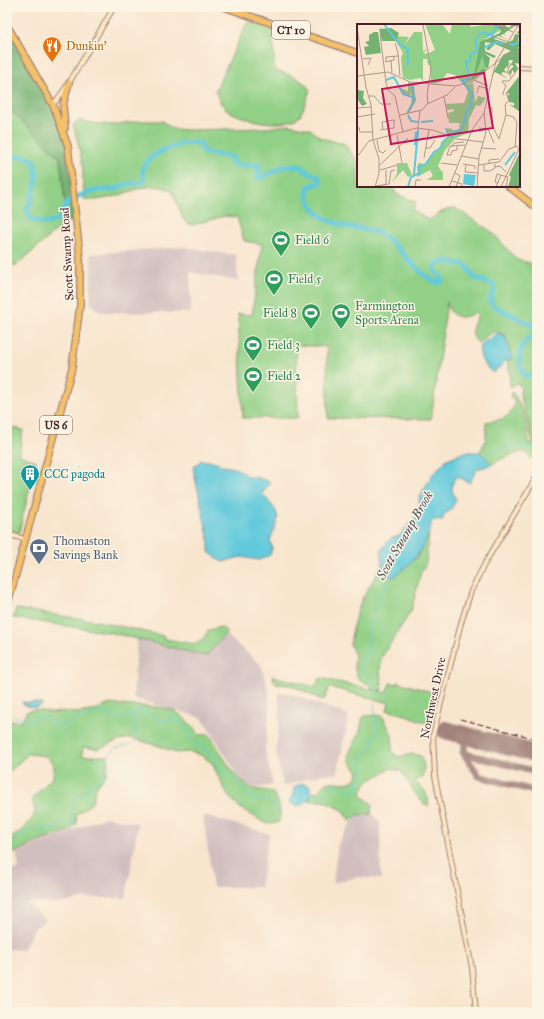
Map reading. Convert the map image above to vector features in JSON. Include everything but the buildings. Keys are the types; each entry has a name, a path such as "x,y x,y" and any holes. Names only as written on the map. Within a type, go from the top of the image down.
{"highway":[{"name":"CT 10","path":"224,7 357,52"},
{"name":"US 6","path":"7,25 53,105"},
{"path":"68,146 63,110 69,83"},
{"name":"Scott Swamp Road","path":"7,607 24,539 72,368 80,305 80,257 76,205 68,146 53,105"},
{"path":"509,187 537,208"}],"main road":[{"path":"53,105 69,83 114,7"},
{"path":"520,67 537,68"},
{"name":"Northwest Drive","path":"476,1012 472,968 435,776 433,735 461,623 471,591 485,563 537,476"},
{"path":"7,534 24,539"}],"shaded area":[{"path":"183,247 236,255 238,281 190,272 191,313 101,312 90,303 91,254"},
{"path":"225,634 260,664 263,671 269,693 270,709 265,749 273,785 255,788 242,782 202,718 133,698 137,638 206,656"},
{"path":"278,693 287,693 349,715 337,774 323,774 283,786 276,753 280,711"},
{"path":"372,813 380,823 381,879 358,877 333,883 338,843 357,814"},
{"path":"203,815 269,834 260,887 213,887"},
{"path":"106,817 138,823 126,898 85,898 64,903 26,902 45,920 34,929 23,950 7,949 7,871 19,869 16,852"}],"green space":[{"path":"248,21 278,32 272,40 274,48 275,71 295,77 303,82 310,90 305,106 297,118 281,123 260,122 230,112 220,102 215,91"},
{"path":"7,25 53,105 65,137 77,223 67,221 60,158 7,107 7,77 10,75 7,64"},
{"path":"7,51 60,158 67,221 17,265 7,266"},
{"path":"80,120 91,123 111,125 139,121 162,121 173,129 192,130 265,128 289,125 310,129 321,138 345,144 357,161 357,187 392,187 398,195 416,202 413,210 428,220 447,209 455,208 492,232 517,260 537,265 537,455 531,458 526,452 517,453 492,464 480,452 486,439 486,422 504,418 513,409 515,403 510,397 512,392 524,416 529,444 533,443 520,393 521,386 516,383 510,387 510,373 507,360 512,359 505,335 496,331 478,343 473,337 472,333 474,323 478,316 475,312 461,317 454,315 448,307 447,302 431,419 328,418 327,347 296,345 298,418 243,418 238,314 252,315 262,244 244,241 237,217 224,216 192,225 184,221 172,191 155,186 139,188 105,199 85,200 82,160 73,125"},
{"path":"7,426 23,430 19,455 36,461 19,533 7,529"},
{"path":"429,535 426,563 421,572 411,611 381,658 380,672 383,689 378,691 386,693 390,683 397,684 398,682 438,694 432,725 409,716 387,710 389,703 329,687 324,701 291,685 276,684 272,676 315,687 320,678 374,690 368,684 360,681 356,674 354,665 355,656 350,644 354,622 362,599 382,566 383,571 416,559"},
{"path":"16,609 97,621 164,636 164,639 196,644 203,639 209,630 221,627 227,632 206,656 113,633 13,618"},
{"path":"110,704 156,707 173,710 184,718 200,735 209,734 228,765 240,780 254,789 272,792 279,806 279,822 272,824 263,822 239,807 228,796 212,763 201,755 190,752 176,753 159,746 130,738 117,741 98,749 83,747 82,756 108,756 105,776 96,787 92,803 76,815 77,823 70,830 7,856 7,840 23,829 33,817 35,813 32,798 53,777 54,765 46,756 28,754 7,774 7,720 21,721 26,712 31,710 53,713 64,711 75,713 91,711"},
{"path":"378,715 383,717 389,730 393,741 392,751 397,757 413,754 421,756 424,772 422,777 414,781 426,792 429,806 424,804 417,796 401,771 391,768 369,781 363,789 361,795 373,805 371,814 357,815 351,821 345,815 343,810 323,801 309,801 311,793 318,792 329,782 346,783 354,779 358,774 357,770 349,759 349,754 359,733 364,716"}],"water":[{"path":"498,333 505,335 512,359 507,360 493,373 482,361 480,345"},
{"path":"464,452 480,452 492,464 476,470 470,483 457,476 453,482 452,488 456,500 450,511 445,513 442,521 432,520 430,530 423,546 408,565 394,577 385,575 381,559 382,549 391,538 399,536 420,512 419,498 432,475 447,459"},
{"path":"201,460 217,462 222,466 236,468 249,477 259,478 270,482 262,494 273,506 277,515 276,525 270,540 272,548 270,555 259,560 241,557 222,562 209,552 209,541 193,468"},
{"path":"22,702 42,703 42,705 34,708 24,705"},
{"path":"303,783 310,786 311,794 309,799 303,805 298,805 297,807 289,802 293,796 294,787"}],"waterway":[{"path":"7,159 21,157 34,161 37,177 32,199 27,210 32,220 47,223 60,219 71,199 92,191 115,189 127,184 142,183 144,179 142,170 151,158 167,148 176,145 185,143 201,144 203,152 233,158 234,161 232,163 235,165 259,165 258,178 284,166 300,166 309,173 318,176 320,183 309,186 307,193 312,207 322,217 336,223 379,233 387,238 421,272 437,283 441,282 442,279 435,270 435,265 446,261 467,266 473,276 477,279 493,284 494,291 490,299 493,306 533,325 535,336 528,339 521,348 520,363 525,376 537,375"},
{"name":"Scott Swamp Brook","path":"537,415 537,428"},
{"name":"Scott Swamp Brook","path":"483,457 510,446 533,447 537,442"},
{"name":"Scott Swamp Brook","path":"376,692 375,684 364,673 360,658 368,653 369,625 379,598 391,575"},
{"name":"Scott Swamp Brook","path":"310,796 322,795 327,792 330,786 338,784 343,789 357,790 358,781 364,770 360,758 372,743 377,730 374,703"},
{"path":"7,847 21,835 33,829 56,829 62,824 74,824 71,810 74,800 105,776 108,771 109,755 116,748 133,744 137,736 135,720 139,710 141,709 161,721 174,719 181,722 190,732 191,742 201,745 203,749 217,757 216,766 218,771 228,774 255,801 266,799 272,805 280,807"},
{"path":"7,713 27,721 41,715 48,721 53,721 60,727 78,718 87,717 95,712 109,712 110,716 115,715 120,719 131,716 137,711"}],"taxiway":[{"path":"467,736 464,750 466,754 537,772"},
{"path":"463,752 479,776 537,792"}],"runway":[{"path":"445,730 537,754"}],"railway":[{"path":"460,719 537,739"}],"place":[{"name":"Dunkin'","path":"52,63"},
{"name":"Field 6","path":"281,257"},
{"name":"Field 5","path":"274,296"},
{"name":"Field 8","path":"311,330"},
{"name":"Farmington Sports Arena","path":"341,330"},
{"name":"Field 3","path":"253,362"},
{"name":"Field 2","path":"253,393"},
{"name":"CCC pagoda","path":"30,491"},
{"name":"Thomaston Savings Bank","path":"39,565"}]}
